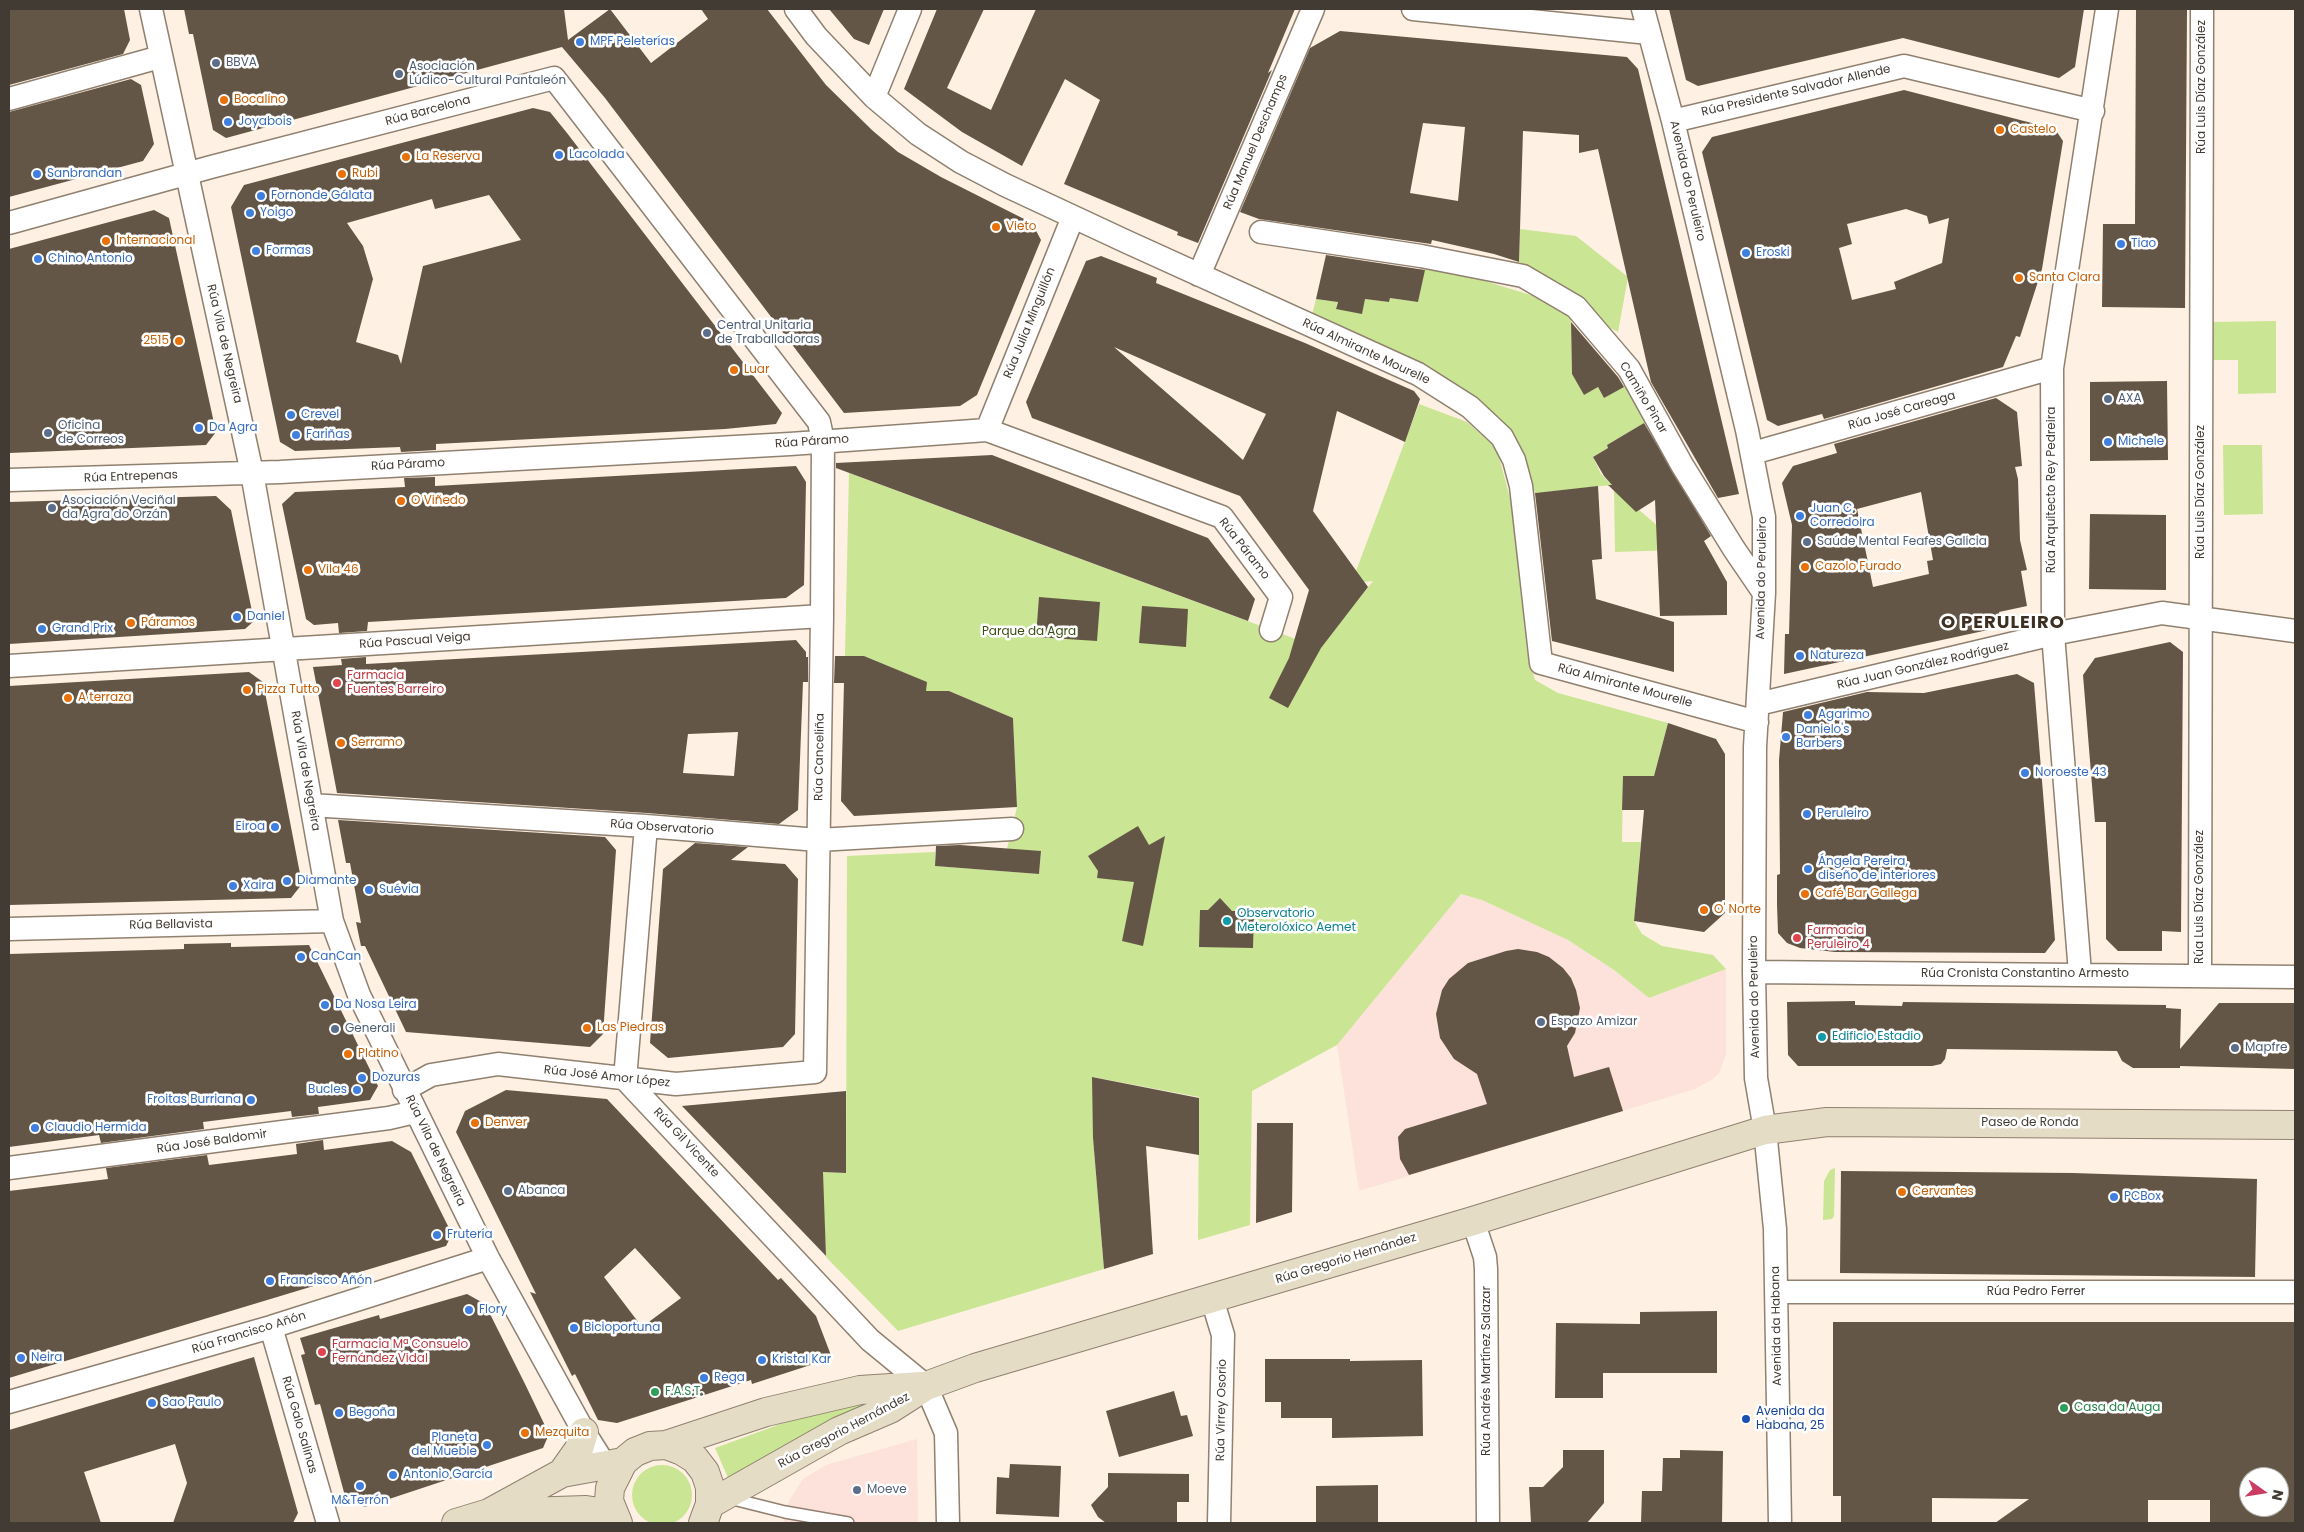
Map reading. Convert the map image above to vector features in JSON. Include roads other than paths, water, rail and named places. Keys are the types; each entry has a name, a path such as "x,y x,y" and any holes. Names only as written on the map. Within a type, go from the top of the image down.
{"street":[{"name":"Rúa Vila de Negreira","path":"151,9 252,473 332,921 359,995 488,1258 584,1432 613,1469"},
{"name":"Rúa Almirante Mourelle","path":"796,9 816,36 874,97 918,134 961,162 1073,217 1418,374 1470,407 1502,437 1514,460 1521,486 1541,663 1757,713"},
{"path":"874,97 910,9"},
{"name":"Rúa Manuel Deschamps","path":"1199,274 1313,9"},
{"path":"1413,9 1649,32"},
{"name":"Avenida do Peruleiro","path":"1643,9 1673,121 1753,453 1764,517 1764,593 1757,713 1754,972 1756,1078 1765,1130"},
{"name":"Rúa Arquitecto Rey Pedreira","path":"2080,974 2053,634 2052,368 2093,111 2107,9"},
{"name":"Rúa Luis Díaz González","path":"2200,975 2202,9"},
{"path":"9,99 160,57"},
{"name":"Rúa Presidente Salvador Allende","path":"1673,121 1904,66 2093,111"},
{"name":"Rúa Barcelona","path":"9,223 554,78 819,422 823,441"},
{"name":"Rúa Julia Minguillón","path":"987,430 1073,217"},
{"name":"Camiño Pinar","path":"1261,232 1431,257 1523,276 1576,307 1629,369 1687,473 1764,593"},
{"name":"Rúa José Careaga","path":"1753,453 2052,368"},
{"name":"Rúa Páramo","path":"252,473 987,430 1222,517 1281,597 1271,630"},
{"name":"Rúa Canceliña","path":"815,1072 823,441"},
{"name":"Rúa Entrepenas","path":"9,480 252,473"},
{"name":"Rúa Juan González Rodríguez","path":"1757,713 2053,634 2162,613 2295,631"},
{"name":"Rúa Pascual Veiga","path":"9,666 822,616"},
{"name":"Rúa Observatorio","path":"311,805 646,826 818,840 1012,829"},
{"path":"625,1079 646,826"},
{"name":"Rúa Bellavista","path":"9,929 332,921"},
{"name":"Rúa Cronista Constantino Armesto","path":"1754,972 2295,977"},
{"name":"Rúa José Amor López","path":"404,1090 431,1075 498,1064 676,1084 815,1072"},
{"name":"Rúa Gil Vicente","path":"625,1079 870,1340 926,1386"},
{"name":"Rúa José Baldomir","path":"9,1168 380,1120 415,1112"},
{"name":"Paseo de Ronda","path":"1765,1130 1827,1122 2295,1124"},
{"name":"Rúa Gregorio Hernández","path":"712,1508 839,1431 890,1409 926,1386 975,1368 1473,1221 1765,1130"},
{"name":"Avenida da Habana","path":"1765,1130 1774,1212 1780,1523"},
{"name":"Rúa Andrés Martínez Salazar","path":"1473,1221 1485,1257 1486,1269 1488,1523"},
{"name":"Rúa Francisco Añón","path":"9,1402 271,1327 488,1258"},
{"name":"Rúa Pedro Ferrer","path":"1777,1292 2295,1292"},
{"name":"Rúa Virrey Osorio","path":"1212,1299 1223,1336 1219,1523"},
{"name":"Rúa Galo Salinas","path":"271,1327 328,1523"},
{"path":"926,1386 946,1433 948,1523"},
{"name":"Rúa Gregorio Hernández","path":"613,1469 635,1452 650,1446 666,1445 766,1412 860,1390 926,1386"},
{"path":"562,1473 579,1449 584,1432"},
{"path":"666,1445 682,1451 695,1459 705,1472 710,1488 712,1508"},
{"path":"456,1523 489,1513 562,1473 613,1469 609,1501 615,1518"},
{"path":"489,1513 586,1510 615,1518"}],"lane":[{"path":"712,1508 785,1512 848,1523"}],"place":[{"name":"MPF Peleterías","path":"580,42"},
{"name":"BBVA","path":"216,63"},
{"name":"Asociación Lúdico-Cultural Pantaleón","path":"399,74"},
{"name":"Bocalino","path":"224,100"},
{"name":"Joyabois","path":"228,122"},
{"name":"Castelo","path":"2000,130"},
{"name":"Lacolada","path":"559,155"},
{"name":"La Reserva","path":"406,157"},
{"name":"Sanbrandan","path":"37,174"},
{"name":"Rubi","path":"342,174"},
{"name":"Fornonde Gálata","path":"261,196"},
{"name":"Yoigo","path":"250,213"},
{"name":"Vieto","path":"996,227"},
{"name":"Internacional","path":"106,241"},
{"name":"Tiao","path":"2121,244"},
{"name":"Formas","path":"256,251"},
{"name":"Eroski","path":"1746,253"},
{"name":"Chino Antonio","path":"38,259"},
{"name":"Santa Clara","path":"2019,278"},
{"name":"Central Unitaria de Traballadoras","path":"707,333"},
{"name":"2515","path":"179,341"},
{"name":"Luar","path":"734,370"},
{"name":"AXA","path":"2108,399"},
{"name":"Crevel","path":"291,415"},
{"name":"Da Agra","path":"199,428"},
{"name":"Oficina de Correos","path":"48,433"},
{"name":"Fariñas","path":"296,435"},
{"name":"Michele","path":"2108,442"},
{"name":"O Viñedo","path":"401,501"},
{"name":"Asociación Veciñal da Agra do Orzán","path":"52,508"},
{"name":"Juan C. Corredoira","path":"1800,516"},
{"name":"Saúde Mental Feafes Galicia","path":"1807,542"},
{"name":"Cazolo Furado","path":"1805,567"},
{"name":"Vila 46","path":"308,570"},
{"name":"Daniel","path":"237,617"},
{"name":"Páramos","path":"131,623"},
{"name":"Grand Prix","path":"42,629"},
{"name":"Natureza","path":"1800,656"},
{"name":"Farmacia Fuentes Barreiro","path":"337,683"},
{"name":"Pizza Tutto","path":"247,690"},
{"name":"A terraza","path":"68,698"},
{"name":"Agarimo","path":"1808,715"},
{"name":"Danielo's Barbers","path":"1786,737"},
{"name":"Serramo","path":"341,743"},
{"name":"Noroeste 43","path":"2025,773"},
{"name":"Peruleiro","path":"1807,814"},
{"name":"Eiroa","path":"275,827"},
{"name":"Ángela Pereira, diseño de interiores","path":"1808,869"},
{"name":"Diamante","path":"287,881"},
{"name":"Xaira","path":"233,886"},
{"name":"Suévia","path":"369,890"},
{"name":"Café Bar Gallega","path":"1805,894"},
{"name":"O' Norte","path":"1704,910"},
{"name":"Observatorio Meterolóxico Aemet","path":"1227,921"},
{"name":"Farmacia Peruleiro 4","path":"1797,938"},
{"name":"CanCan","path":"301,957"},
{"name":"Da Nosa Leira","path":"325,1005"},
{"name":"Espazo Amizar","path":"1541,1022"},
{"name":"Las Piedras","path":"587,1028"},
{"name":"Generali","path":"335,1029"},
{"name":"Edificio Estadio","path":"1822,1037"},
{"name":"Mapfre","path":"2235,1048"},
{"name":"Platino","path":"348,1054"},
{"name":"Dozuras","path":"362,1078"},
{"name":"Bucles","path":"357,1090"},
{"name":"Froitas Burriana","path":"251,1100"},
{"name":"Denver","path":"475,1123"},
{"name":"Claudio Hermida","path":"35,1128"},
{"name":"Abanca","path":"508,1191"},
{"name":"Cervantes","path":"1902,1192"},
{"name":"PCBox","path":"2114,1197"},
{"name":"Frutería","path":"437,1235"},
{"name":"Francisco Añón","path":"270,1281"},
{"name":"Flory","path":"469,1310"},
{"name":"Bicioportuna","path":"574,1328"},
{"name":"Farmacia Mª Consuelo Fernández Vidal","path":"322,1352"},
{"name":"Neira","path":"21,1358"},
{"name":"Kristal Kar","path":"762,1360"},
{"name":"Rega","path":"704,1378"},
{"name":"F.A.S.T.","path":"655,1392"},
{"name":"Sao Paulo","path":"152,1403"},
{"name":"Casa da Auga","path":"2064,1408"},
{"name":"Begoña","path":"339,1413"},
{"name":"Avenida da Habana, 25","path":"1746,1419"},
{"name":"Mezquita","path":"525,1433"},
{"name":"Planeta del Mueble","path":"487,1445"},
{"name":"Antonio García","path":"393,1475"},
{"name":"M&Terrón","path":"360,1486"},
{"name":"Moeve","path":"857,1490"}],"district":[{"name":"O PERULEIRO","path":"2003,623"}],"park label":[{"name":"Parque da Agra","path":"1029,632"}]}
